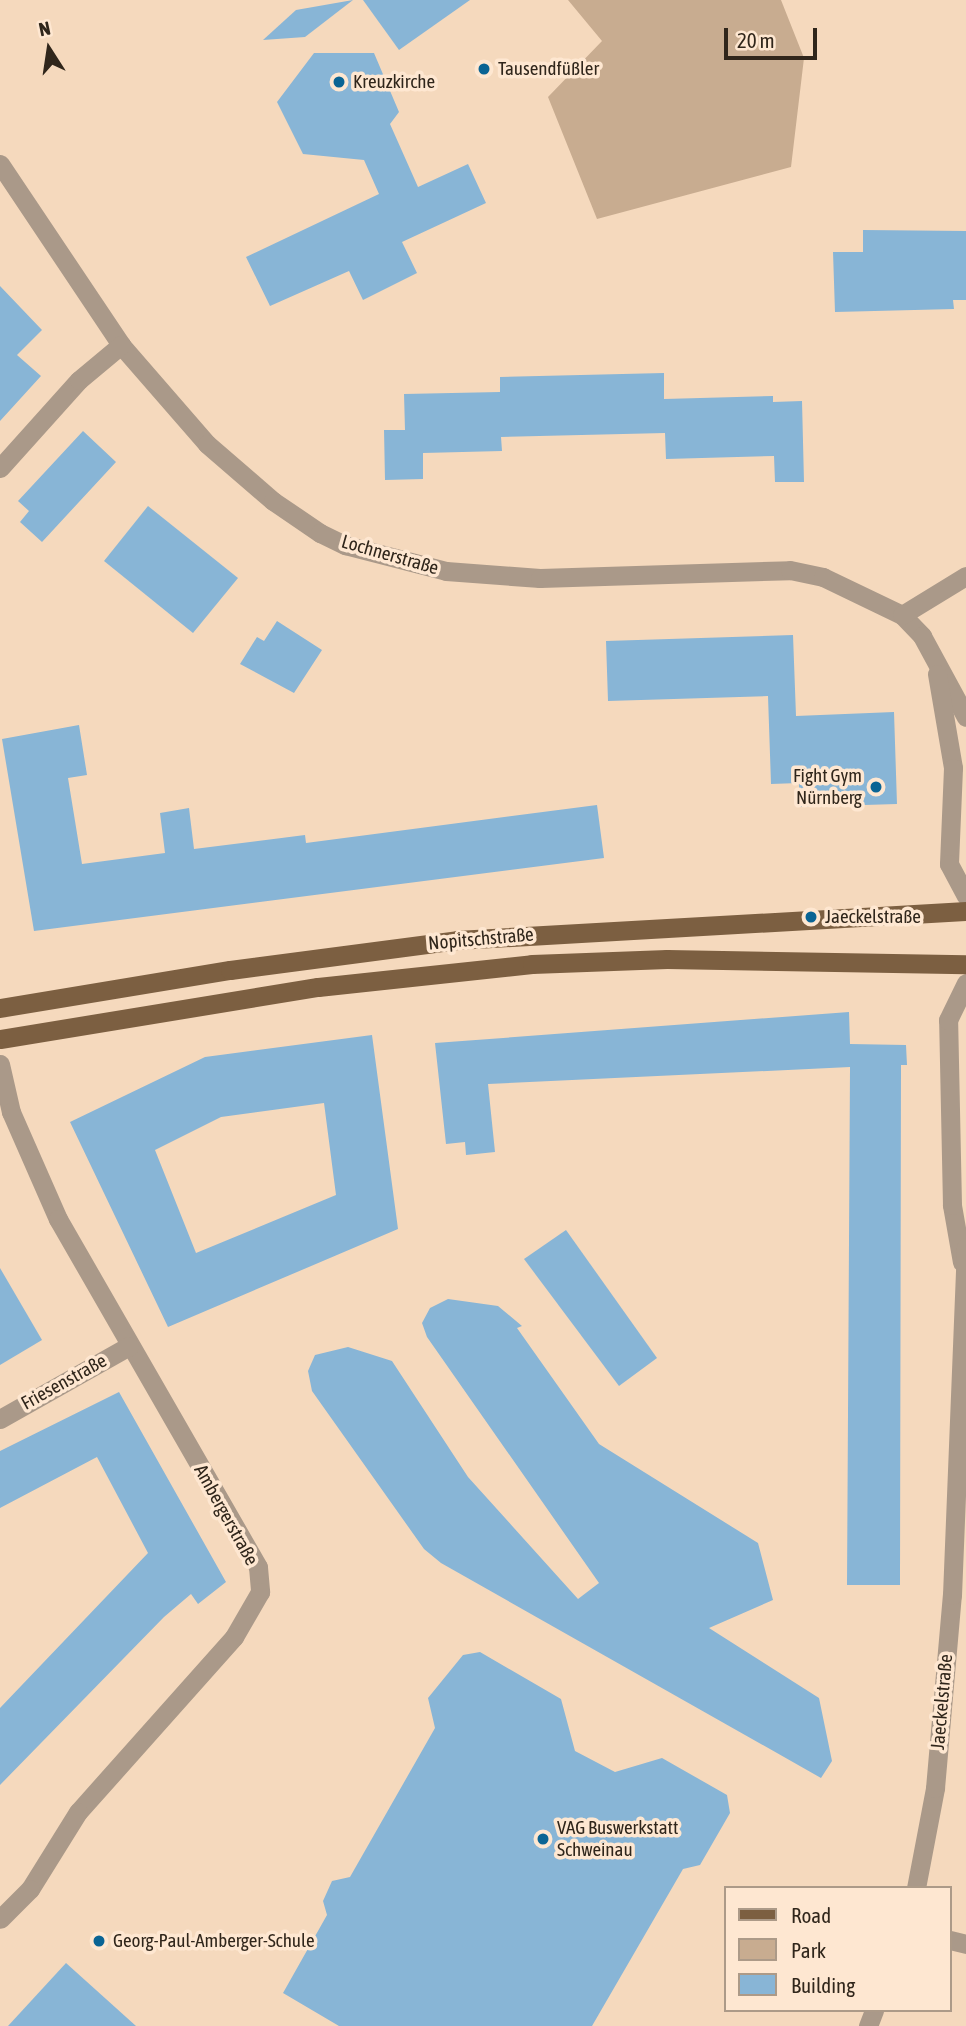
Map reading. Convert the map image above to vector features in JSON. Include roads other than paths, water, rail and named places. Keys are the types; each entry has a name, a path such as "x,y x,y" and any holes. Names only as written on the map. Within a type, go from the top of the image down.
{"main road":[{"name":"Nopitschstraße","path":"0,1008 443,942 966,911"},
{"name":"Nopitschstraße","path":"0,1039 330,985 532,964 667,959 966,964"}],"street":[{"name":"Lochnerstraße","path":"0,164 121,345 207,444 273,501 345,545 446,571 540,578 790,570 823,577 902,615 934,659 966,717"},
{"path":"0,468 79,380 121,345"},
{"path":"902,615 966,576"},
{"name":"Lochnerstraße","path":"934,659 953,768 949,864 966,896"},
{"name":"Jaeckelstraße","path":"916,1886 934,1788 952,1595 964,1255 952,1205 948,1020 966,984"},
{"name":"Ambergerstraße","path":"0,1065 11,1112 34,1171 129,1346 258,1567 260,1592 233,1637 78,1812 30,1889 0,1919"},
{"name":"Friesenstraße","path":"0,1419 129,1346"}],"place":[{"name":"Tausendfüßler","path":"484,69"},
{"name":"Kreuzkirche","path":"339,82"},
{"name":"Fight Gym Nürnberg","path":"876,787"},
{"name":"Jaeckelstraße","path":"811,917"},
{"name":"VAG Buswerkstatt Schweinau","path":"543,1839"},
{"name":"Georg-Paul-Amberger-Schule","path":"99,1941"}]}
